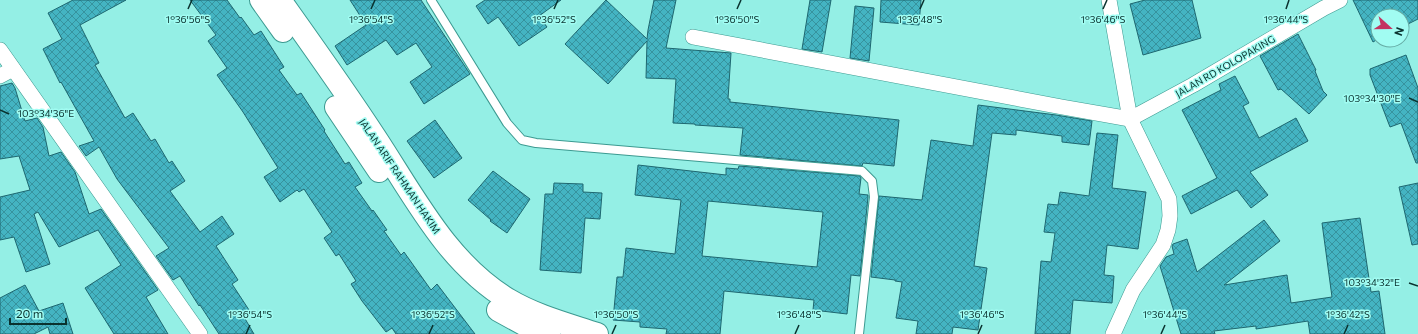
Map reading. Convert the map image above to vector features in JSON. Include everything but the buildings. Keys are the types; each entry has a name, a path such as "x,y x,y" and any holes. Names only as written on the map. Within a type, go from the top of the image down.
{"main road":[{"name":"JALAN ARIF RAHMAN HAKIM","path":"261,0 363,146 415,228 443,264 470,290 501,312 530,328 549,334"},
{"name":"JALAN ARIF RAHMAN HAKIM","path":"280,0 375,137 427,219 455,254 480,278 509,300 536,313 597,334"}],"street":[{"path":"1109,0 1130,119 1169,198 1170,216 1168,230 1163,245 1133,290 1113,334"},
{"name":"JALAN RD KOLOPAKING","path":"1130,119 1193,85 1340,0"},
{"path":"693,37 1130,119"},
{"path":"0,50 6,73 200,334"}],"lane":[{"path":"430,0 507,124 522,140 536,143 862,171 872,181 874,198 859,334"}]}
